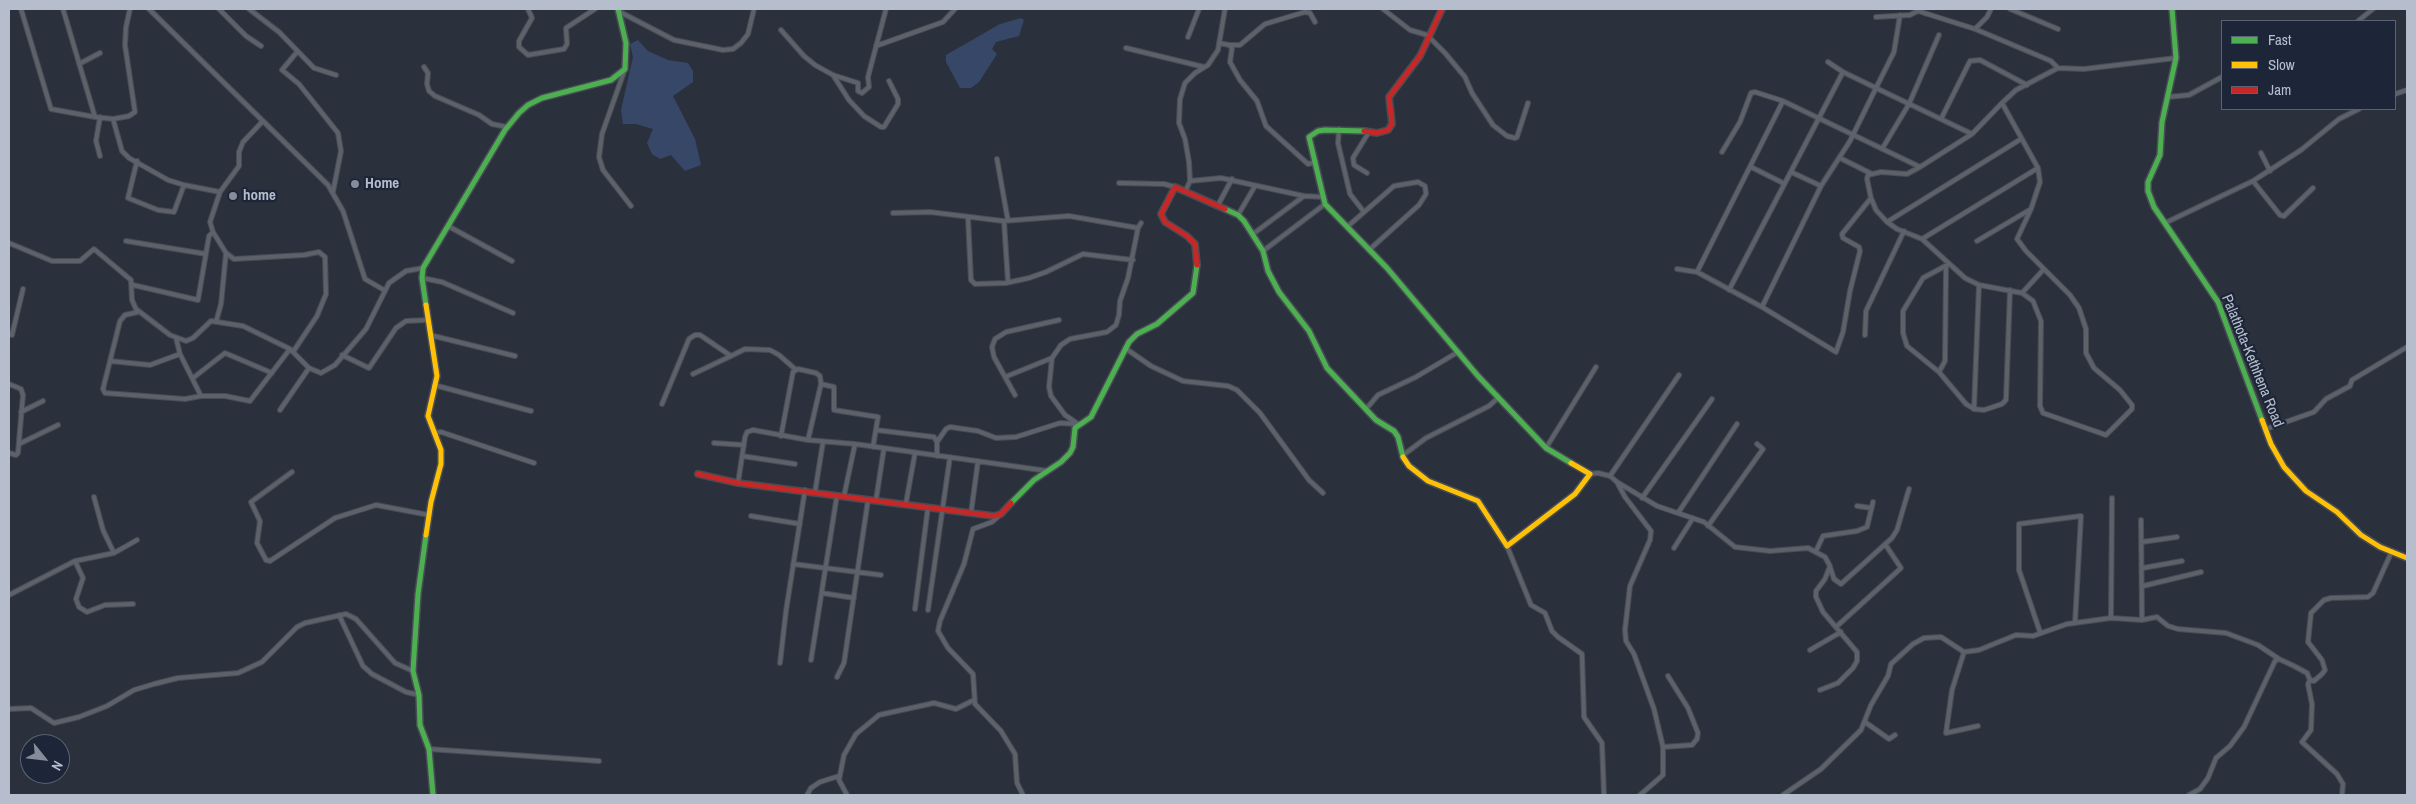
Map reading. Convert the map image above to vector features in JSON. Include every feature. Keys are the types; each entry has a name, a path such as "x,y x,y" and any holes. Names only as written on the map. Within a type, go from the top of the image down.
{"street":[{"path":"21,9 51,109 113,119 129,116 135,112 125,45 130,9"},
{"path":"63,9 79,64 98,117 96,142 100,156"},
{"path":"149,9 333,192 342,211 365,279 384,290"},
{"path":"219,9 246,36 261,46"},
{"path":"249,9 279,32 314,68 336,75"},
{"path":"528,9 532,18 519,41 518,47 528,55 564,49 567,44 566,28 595,9"},
{"path":"619,10 674,40 723,50 733,48 741,43 748,34 754,9"},
{"path":"781,30 804,56 833,75 858,83 858,91 862,93 866,91 886,9"},
{"path":"876,46 944,22 955,9"},
{"path":"1188,37 1199,9"},
{"path":"1185,192 1190,182 1185,139 1179,123 1180,99 1185,83 1208,65 1218,50 1225,9"},
{"path":"1383,9 1410,30 1427,36 1430,39 1465,77 1472,93 1493,125 1507,136 1515,138 1517,136 1528,103"},
{"path":"1442,9 1430,39 1409,73 1389,97 1392,124 1388,130 1377,133 1339,129 1318,131 1310,136 1325,204 1369,250 1498,398 1546,448 1590,474 1598,473 1610,476 1642,498 1693,518 1708,526 1735,547 1770,551 1808,548 1816,551 1825,557 1834,579 1841,584 1885,544 1897,530 1909,488"},
{"path":"1975,29 1987,17 1991,9"},
{"path":"2010,9 2058,29"},
{"name":"Palathota-Kethhena Road","path":"2172,9 2176,58 2162,122 2160,155 2148,182 2148,191 2154,207 2218,302 2266,429 2279,458 2297,483 2337,512 2361,535 2374,544 2407,558"},
{"path":"2359,20 2369,10 2373,9"},
{"path":"619,10 626,43 625,69 602,134 599,157 603,170 631,206"},
{"path":"1876,17 1910,15 1918,11 1975,29 2051,61 2058,68"},
{"path":"1219,43 1240,44 1265,24 1305,12 1310,12 1315,22"},
{"path":"1762,307 1821,186 1840,158 1894,52 1900,16"},
{"path":"1882,149 1909,104 1939,35"},
{"path":"1229,44 1232,48 1230,62 1240,80 1257,101 1266,126 1308,164 1316,162"},
{"path":"1126,48 1204,67"},
{"path":"297,52 282,70 299,84 338,133 341,151 333,192"},
{"path":"79,64 100,53"},
{"path":"2002,103 2038,168 2040,182 2031,209 2017,240 2070,295 2079,308 2086,329 2086,353 2094,368 2120,390 2132,405 2132,409 2106,434 2043,413 2040,406 2041,321 2033,301 2022,293 1979,285 1965,278 1947,266 1922,239 1897,229 1887,222 1876,210 1867,179 1872,174 1881,172 1907,174 1972,134 2002,103 2027,85 2058,68 2084,69 2176,58"},
{"path":"1941,119 1970,61 1980,60 2027,85"},
{"path":"1828,62 1843,72 1972,134"},
{"path":"424,67 428,73 427,84 429,91 435,96 479,115 492,124 507,127"},
{"path":"433,795 429,749 420,725 419,695 413,671 418,594 429,515 441,464 441,450 428,416 437,376 422,278 423,268 507,127 528,105 542,98 611,80 625,69"},
{"path":"1729,290 1783,183 1791,172 1843,72"},
{"path":"833,75 849,100 864,116 881,127 884,127 898,104 898,99 890,82"},
{"path":"2168,97 2189,95 2221,78"},
{"path":"1722,152 1740,122 1751,93 1762,93 1783,101 1920,166"},
{"path":"1697,272 1783,101"},
{"path":"2165,222 2253,181 2301,150 2339,119 2358,110"},
{"path":"113,119 122,150 137,161 168,180 184,186 220,192"},
{"path":"138,312 123,317 103,389 105,393 185,399 201,396 225,396 250,401 317,316 326,294 325,257 319,252 304,255 234,259 226,253 213,232 210,222 220,192 239,166 239,152 243,142 263,121"},
{"path":"1339,129 1338,143 1350,194 1364,212"},
{"path":"1367,173 1354,165 1353,158 1369,132"},
{"path":"1887,222 2022,138"},
{"path":"2261,153 2270,171"},
{"path":"1840,158 1872,174"},
{"path":"997,160 1006,221 1008,282"},
{"path":"137,161 128,198 158,210 174,212 184,186"},
{"path":"1751,167 1783,183"},
{"path":"1922,239 2038,168"},
{"path":"1791,172 1821,186"},
{"path":"1190,182 1221,178 1232,179 1255,186 1304,196 1324,197"},
{"path":"1218,205 1232,179"},
{"path":"2253,181 2280,215 2284,216 2313,188"},
{"path":"1347,227 1394,186 1418,182 1425,186 1426,194 1419,205 1369,250"},
{"path":"1119,183 1164,184 1176,187 1238,215 1263,251 1279,292 1309,331 1327,368 1376,420 1394,432 1398,437 1402,456 1409,466 1428,482 1478,501 1507,546 1531,605 1545,613 1552,631 1558,637 1582,654 1584,716 1602,743 1604,795"},
{"path":"1238,215 1255,186"},
{"path":"937,442 946,429 950,427 978,431 996,438 1016,437 1060,423 1078,424 1088,421 1125,348 1137,334 1157,324 1193,293 1197,262 1195,244 1187,236 1166,222 1161,214 1176,187"},
{"path":"1253,234 1304,196"},
{"path":"1677,269 1697,272 1762,307 1836,352 1844,332 1847,305 1860,251 1859,247 1843,238 1842,234 1871,198"},
{"path":"1263,251 1325,204"},
{"path":"1977,241 2031,209"},
{"path":"893,213 930,212 1006,221 1069,216 1138,228"},
{"path":"968,218 973,283 1008,282 1046,272 1083,254 1133,260"},
{"path":"1078,424 1065,415 1051,396 1049,387 1052,358 1060,345 1070,338 1107,332 1116,325 1120,300 1133,260 1138,228 1141,223"},
{"path":"448,226 512,261"},
{"path":"1865,335 1866,311 1904,231"},
{"path":"133,285 198,300 206,254 210,236 213,232"},
{"path":"126,241 206,254"},
{"path":"9,243 52,261 80,261 94,248 131,280 133,285 132,300 138,312 176,338 186,341 193,338 211,321 243,326 291,351 309,368 317,372 326,371 366,329 384,290 396,278 406,271 423,268"},
{"path":"216,322 221,304 226,253"},
{"path":"1939,372 1945,361 1947,266"},
{"path":"1947,266 1924,278 1903,311 1903,332 1907,346 1939,372 1966,404 1974,409 1984,410 2002,404 2006,400 2010,290"},
{"path":"2022,293 2044,269"},
{"path":"422,278 442,282 513,313"},
{"path":"1974,409 1979,285"},
{"path":"9,334 12,335 24,289"},
{"path":"342,355 369,368 396,328 406,321 428,320"},
{"path":"1015,395 994,357 992,346 995,339 1006,332 1059,320"},
{"path":"430,335 515,356"},
{"path":"662,404 689,338 700,335 731,356"},
{"path":"176,338 180,354 201,396"},
{"path":"2266,429 2314,412 2326,399 2350,386 2352,380 2407,347"},
{"path":"1125,348 1151,366 1183,381 1228,386 1237,390 1260,413 1309,480 1323,493"},
{"path":"693,374 745,349 770,350 779,355 794,369 816,373 820,376 821,384 808,440"},
{"path":"1366,410 1378,395 1416,377 1458,352"},
{"path":"193,378 226,353 272,373"},
{"path":"110,361 150,365 180,354"},
{"path":"1005,377 1052,358"},
{"path":"1546,448 1596,367"},
{"path":"280,410 309,368"},
{"path":"781,436 794,369"},
{"path":"1610,476 1679,375"},
{"path":"9,384 20,390 23,395 18,453 16,455 9,453"},
{"path":"821,384 834,387 834,410 878,417 873,447"},
{"path":"434,385 531,411"},
{"path":"1402,456 1426,438 1489,406 1498,398"},
{"path":"1642,498 1712,398"},
{"path":"21,412 43,401"},
{"path":"1023,795 1017,783 1015,754 1001,731 979,709 974,700 972,674 948,648 938,630 964,564 973,529 998,519 1034,480 1070,453 1078,424"},
{"path":"1678,513 1737,424"},
{"path":"19,444 58,425"},
{"path":"738,483 747,432 753,430 808,440 855,444 1048,471"},
{"path":"876,430 934,437 937,442 937,456"},
{"path":"434,433 441,432 534,463"},
{"path":"815,492 823,442"},
{"path":"714,443 744,446"},
{"path":"844,496 855,444"},
{"path":"1708,526 1763,449 1757,444"},
{"path":"876,500 884,448"},
{"path":"906,503 915,453"},
{"path":"742,456 795,464"},
{"path":"928,610 950,457"},
{"path":"971,513 978,461"},
{"path":"292,472 251,502 260,521 257,543 266,560 270,561 335,518 376,505 429,515"},
{"path":"698,474 738,483 805,490 868,500 906,503 994,516 1001,514"},
{"path":"1507,546 1576,494 1590,474"},
{"path":"1617,482 1651,531 1650,540 1630,586 1625,630 1626,640 1634,654 1654,709 1663,748 1663,774 1640,795"},
{"path":"780,663 805,490"},
{"path":"811,660 837,495"},
{"path":"94,497 103,530 114,553"},
{"path":"2111,618 2112,498"},
{"path":"837,676 844,663 868,500"},
{"path":"1816,551 1823,536 1857,531 1867,527 1873,502"},
{"path":"1857,506 1871,508"},
{"path":"915,609 928,507"},
{"path":"751,516 800,524"},
{"path":"2040,632 2020,570 2019,524 2081,516 2075,623"},
{"path":"1674,548 1693,518"},
{"path":"2141,520 2142,620"},
{"path":"2142,542 2177,537"},
{"path":"9,595 75,561 114,553 137,540"},
{"path":"1836,627 1901,568 1885,544"},
{"path":"2310,680 2314,681 2325,670 2322,660 2308,642 2311,613 2324,600 2331,598 2368,597 2373,594 2392,551"},
{"path":"75,561 83,578 76,600 79,607 87,612 105,605 133,604"},
{"path":"2142,568 2182,561"},
{"path":"793,564 882,575"},
{"path":"1820,690 1838,682 1857,661 1857,652 1823,612 1816,597 1816,591 1825,580 1830,566"},
{"path":"2142,586 2201,572"},
{"path":"822,593 854,598"},
{"path":"9,708 31,708 50,722 58,722 92,713 134,690 154,684 178,678 238,673 262,662 296,627 305,623 346,614 356,620 395,663 413,671"},
{"path":"339,615 362,666 381,679 406,692 419,695"},
{"path":"1783,795 1821,769 1861,730 1888,676 1891,664 1913,644 1924,638 1941,637 1964,652 1979,650 2016,634 2033,636 2040,632 2075,623 2111,618 2142,620 2157,618 2168,626 2178,629 2226,633 2258,644 2278,659 2307,674 2310,680 2308,684 2312,704 2311,730 2302,742 2337,774 2343,784 2342,795"},
{"path":"1810,650 1841,632"},
{"path":"1964,652 1952,690 1946,733 1978,726"},
{"path":"2189,795 2200,789 2208,778 2216,758 2230,746 2244,727 2270,668 2278,659"},
{"path":"1663,748 1692,745 1697,740 1698,733 1688,708 1668,676"},
{"path":"847,795 839,780 844,755 856,734 879,716 934,703 956,709 974,700"},
{"path":"1864,722 1890,739 1895,734"},
{"path":"429,749 599,761"},
{"path":"807,795 811,788 820,782 839,776"}],"water":[{"path":"1021,18 1024,20 1019,36 996,42 992,49 997,54 979,82 971,88 960,88 946,62 946,55 1000,24"},
{"path":"638,40 648,51 668,60 688,63 693,71 693,82 673,96 695,139 701,165 685,171 671,155 660,159 652,154 647,143 653,129 636,124 623,124 621,110 633,57 630,44"}],"traffic: fast":[{"path":"426,305 422,278 423,268 505,130 519,113 528,105 542,98 611,80 625,69 626,43 618,9"},
{"path":"2172,9 2176,58 2162,122 2160,155 2148,182 2148,191 2154,207 2218,302 2262,420"},
{"path":"1364,131 1325,130 1318,131 1309,137 1325,204 1387,268 1478,376 1546,448 1571,463"},
{"path":"1225,209 1238,215 1244,221 1263,251 1268,271 1279,292 1309,331 1327,368 1376,420 1394,431 1398,437 1403,457"},
{"path":"1011,503 1034,480 1061,462 1070,453 1073,447 1075,428 1091,417 1129,342 1137,334 1157,324 1193,293 1197,265"},
{"path":"426,535 418,594 413,671 419,695 420,725 429,749 433,795"}],"traffic: slow":[{"path":"426,305 437,376 428,416 441,450 441,464 431,502 426,535"},
{"path":"2262,420 2271,444 2284,467 2306,491 2337,512 2361,535 2380,547 2407,558"},
{"path":"1403,457 1409,466 1428,481 1478,501 1507,546 1575,494 1590,474 1571,463"}],"traffic: jam":[{"path":"1364,131 1377,133 1388,130 1392,124 1389,97 1420,56 1442,9"},
{"path":"1197,265 1195,244 1187,236 1165,222 1161,214 1175,187 1225,209"},
{"path":"698,474 738,483 994,516 1001,514 1011,503"}],"place":[{"name":"Home","path":"355,184"},
{"name":"home","path":"233,196"}]}
